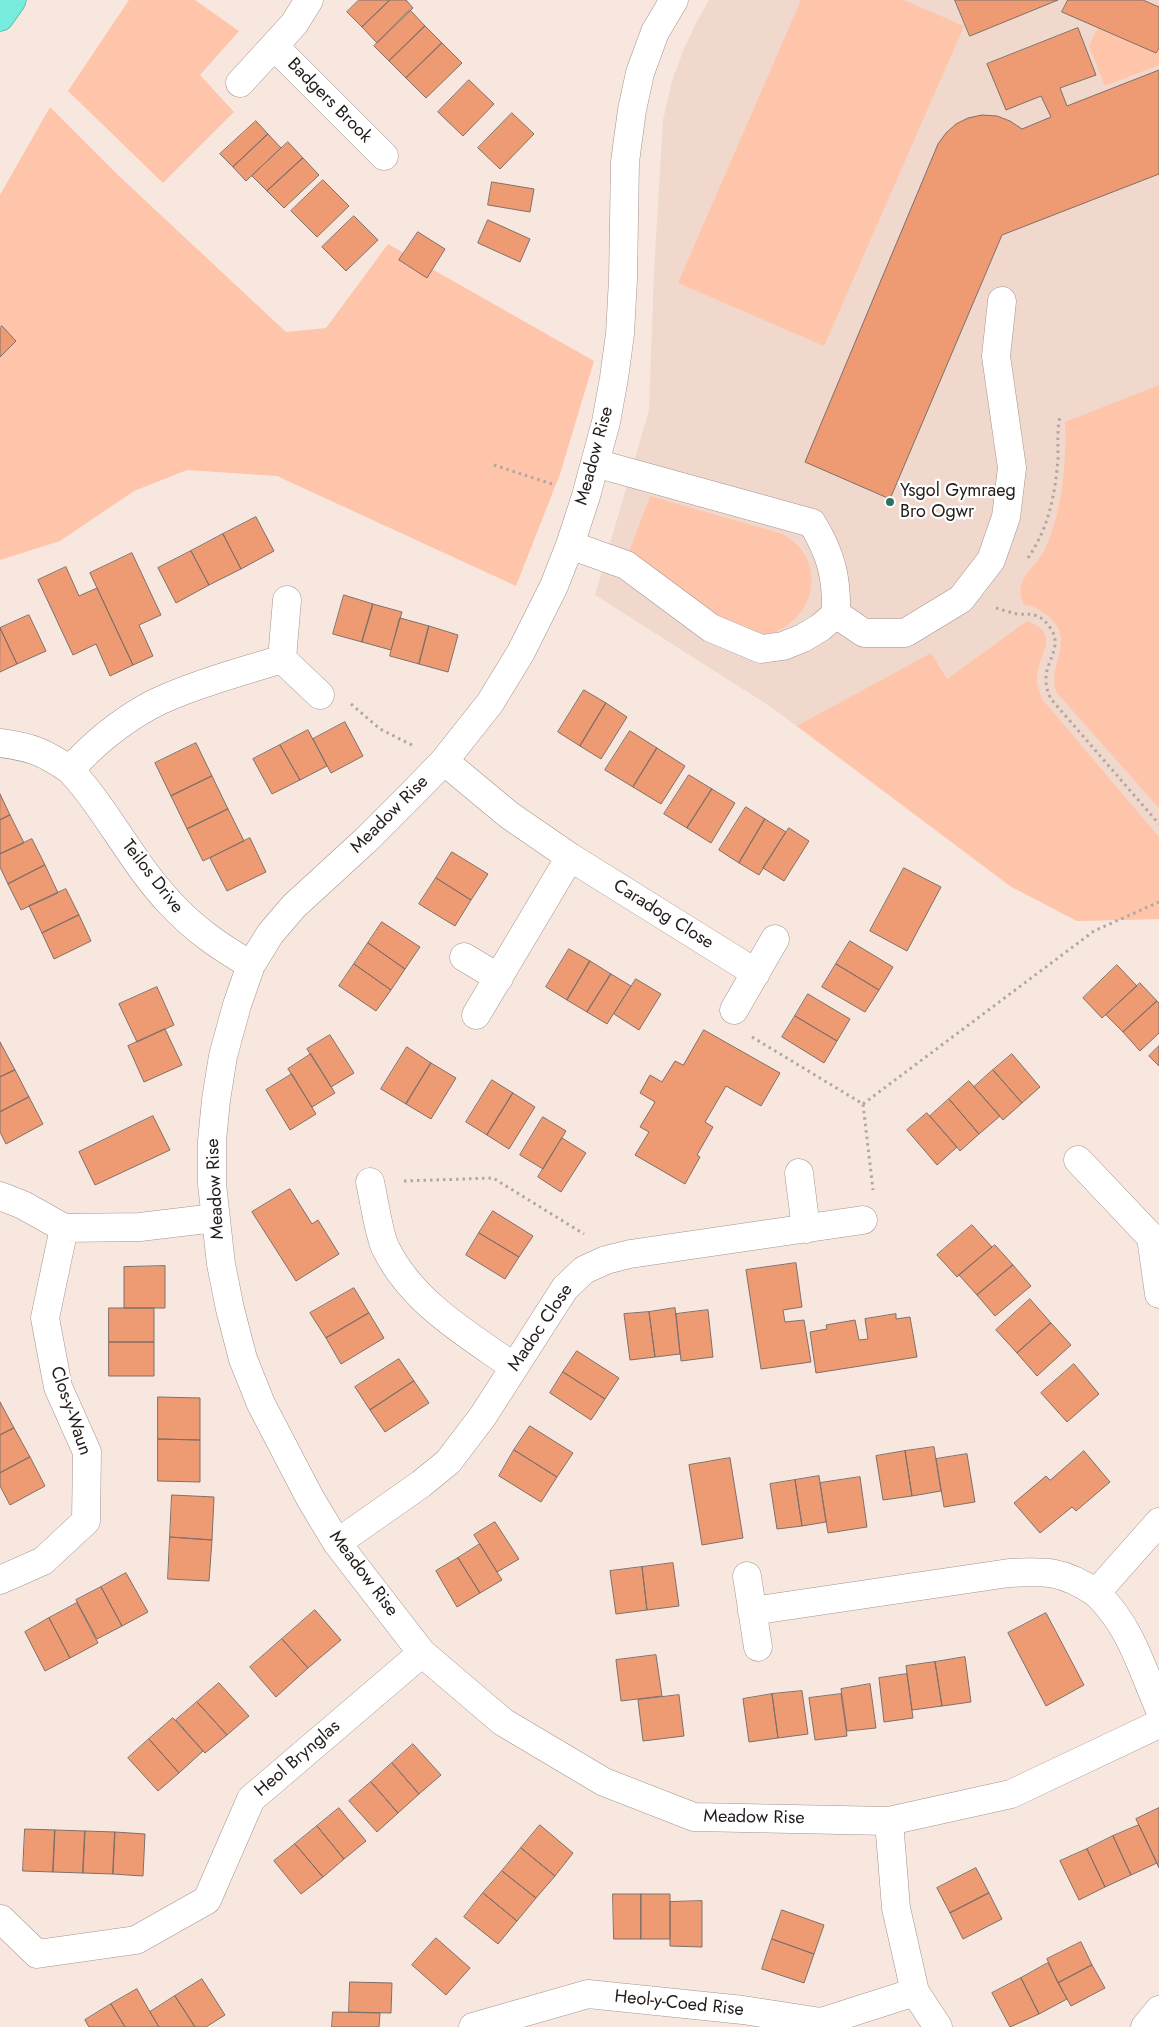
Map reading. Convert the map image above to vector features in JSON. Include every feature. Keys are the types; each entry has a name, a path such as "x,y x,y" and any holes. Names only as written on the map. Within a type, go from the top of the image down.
{"main road":[{"path":"0,17 12,0"}],"street":[{"name":"Badgers Brook","path":"240,83 294,24 309,0"},
{"name":"Meadow Rise","path":"674,0 656,32 640,73 632,110 625,162 620,334 606,422 586,496 554,586 521,652 490,703 444,761 366,840 294,906 270,934 251,965 237,1005 223,1056 216,1100 212,1141 212,1184 226,1291 243,1359 261,1404 310,1498 338,1543 422,1653 503,1722 604,1782 694,1818 889,1820 1012,1794 1159,1724"},
{"name":"Badgers Brook","path":"274,46 384,156"},
{"path":"836,614 864,633 905,633 961,599 991,560 1006,517 1012,468 996,356 1002,301"},
{"path":"570,545 626,564 711,628 761,649 783,646 803,638 821,627 836,614 837,590 833,566 824,543 812,523 595,463"},
{"path":"282,659 287,600"},
{"path":"282,659 320,695"},
{"path":"70,770 91,747 120,725 152,705 191,689 282,659"},
{"name":"Teilos Drive","path":"0,743 20,745 39,751 70,770 88,789 143,870 168,902 186,921 213,943 251,965"},
{"name":"Caradog Close","path":"444,761 509,815 570,857 756,973"},
{"path":"476,1015 570,857"},
{"path":"734,1010 775,939"},
{"path":"464,957 499,978"},
{"path":"1078,1160 1151,1237 1159,1294"},
{"path":"799,1173 806,1229"},
{"path":"370,1182 385,1248 411,1286 443,1317 514,1367"},
{"path":"0,1196 23,1205 64,1228 140,1227 215,1218"},
{"name":"Madoc Close","path":"338,1543 421,1484 448,1462 482,1416 565,1288 584,1270 606,1260 630,1254 863,1220"},
{"name":"Clos-y-Waun","path":"0,1580 43,1562 86,1521 88,1452 58,1387 45,1318 64,1228"},
{"path":"1096,1593 1159,1522"},
{"path":"752,1611 1023,1572 1048,1572 1063,1575 1080,1582 1096,1593 1112,1608 1124,1627 1159,1708"},
{"path":"747,1576 758,1647"},
{"name":"Heol Brynglas","path":"1,1919 36,1954 136,1940 207,1900 251,1799 422,1653"},
{"path":"889,1820 896,1908 915,1992 938,2027"},
{"name":"Heol-y-Coed Rise","path":"473,2027 588,1994 741,2018 821,2022 915,1992"},
{"path":"1146,2027 1159,2010"}],"path":[{"path":"494,465 586,496"},
{"path":"961,599 1018,614 1029,613 1039,617 1048,624 1056,643 1054,654 1048,666 1046,679 1050,699 1159,824"},
{"path":"320,695 354,704 380,729 444,761"},
{"path":"863,1104 1094,931 1159,902"},
{"path":"734,1010 744,1032 863,1104"},
{"path":"863,1104 874,1198 863,1220"},
{"path":"370,1182 493,1178 597,1241 606,1260"}],"shaded area":[{"path":"129,0 195,0 239,31 200,75 234,112 163,183 68,91"},
{"name":"Ysgol Gymraeg Bro Ogwr","path":"709,0 1159,0 1159,919 1077,921 1010,886 771,707 595,595 649,410 654,271 663,120 672,81 683,51"},
{"path":"801,0 904,0 964,26 824,346 678,283"},
{"path":"1098,27 1156,53 1159,48 1159,65 1105,86 1089,46"},
{"path":"50,107 119,176 286,332 326,328 388,244 594,361 560,474 516,586 277,476 187,470 134,491 60,541 0,560 0,195"},
{"path":"1159,385 1159,808 1057,693 1054,683 1060,652 1060,633 1055,623 1045,614 1035,608 1024,605 1021,589 1022,582 1044,551 1055,521 1064,470 1065,422"},
{"path":"650,496 783,534 790,539 805,555 812,579 807,602 801,612 793,621 772,633 759,634 737,631 628,555"},
{"path":"1027,621 1038,626 1044,632 1046,638 1046,645 1037,676 1042,699 1159,837 1159,919 1077,921 1010,886 797,726 931,653 947,679"}],"building":[{"path":"359,0 390,0 362,27 347,12"},
{"path":"390,0 406,0 413,8 377,43 362,27"},
{"path":"955,0 1058,0 970,36"},
{"path":"1068,0 1143,0 1159,7 1159,48 1156,53 1062,12"},
{"path":"410,10 425,26 389,61 374,46"},
{"path":"425,26 442,43 406,78 389,61"},
{"path":"1078,28 1096,75 1060,88 1067,106 1159,70 1159,174 1002,235 890,499 805,462 938,144 956,124 968,118 982,115 997,116 1010,121 1022,129 1051,117 1041,96 1006,110 987,64"},
{"path":"442,43 462,63 426,98 406,78"},
{"path":"469,80 494,104 463,136 438,112"},
{"path":"512,113 534,134 500,169 478,148"},
{"path":"256,121 268,134 233,167 220,154"},
{"path":"268,134 281,148 246,181 233,167"},
{"path":"288,142 303,158 267,191 252,176"},
{"path":"303,158 319,175 284,208 267,191"},
{"path":"323,180 349,206 317,237 291,211"},
{"path":"492,182 534,189 530,212 488,205"},
{"path":"354,216 378,240 346,271 322,247"},
{"path":"488,220 530,239 520,262 478,243"},
{"path":"418,232 445,249 427,278 399,260"},
{"path":"2,326 16,341 0,357 0,328"},
{"path":"256,517 274,551 241,569 223,534"},
{"path":"223,534 241,569 209,585 191,551"},
{"path":"191,551 209,585 176,603 158,568"},
{"path":"132,553 161,615 139,625 153,656 133,665 90,573"},
{"path":"66,567 79,596 97,588 133,665 110,676 96,644 73,655 38,580"},
{"path":"344,595 373,604 362,642 333,634"},
{"path":"373,604 402,612 391,650 362,642"},
{"path":"29,615 46,651 17,664 0,628"},
{"path":"400,618 429,626 419,664 390,656"},
{"path":"429,626 458,635 448,672 419,664"},
{"path":"0,628 17,664 0,672"},
{"path":"584,690 606,703 580,746 558,732"},
{"path":"606,703 627,717 601,759 580,746"},
{"path":"345,722 363,756 331,773 313,739"},
{"path":"308,730 327,766 300,780 280,745"},
{"path":"630,731 657,748 633,787 605,770"},
{"path":"196,743 212,776 171,796 155,763"},
{"path":"280,745 300,780 272,794 253,759"},
{"path":"657,748 685,766 661,804 633,787"},
{"path":"689,775 712,789 687,828 664,814"},
{"path":"212,776 228,809 187,829 171,796"},
{"path":"712,789 735,803 711,843 687,828"},
{"path":"0,794 10,815 0,820"},
{"path":"746,807 765,819 739,863 719,850"},
{"path":"228,809 244,841 203,861 187,829"},
{"path":"10,815 24,843 0,854 0,820"},
{"path":"765,819 786,832 759,875 739,863"},
{"path":"789,828 809,841 784,881 763,868"},
{"path":"250,838 266,872 227,891 210,858"},
{"path":"32,839 45,865 8,884 0,867 0,854"},
{"path":"452,852 488,874 471,900 436,878"},
{"path":"45,865 58,893 21,910 8,884"},
{"path":"904,868 941,887 907,951 870,931"},
{"path":"436,878 471,900 455,926 419,904"},
{"path":"66,889 79,915 42,933 29,906"},
{"path":"79,915 91,941 54,959 42,933"},
{"path":"382,922 420,947 405,969 368,943"},
{"path":"850,941 893,967 879,990 836,964"},
{"path":"368,943 405,969 391,990 354,964"},
{"path":"569,949 590,961 567,1000 546,987"},
{"path":"590,961 611,974 587,1012 567,1000"},
{"path":"354,964 391,990 376,1011 339,986"},
{"path":"836,964 879,990 865,1012 822,987"},
{"path":"1117,965 1137,986 1102,1018 1083,998"},
{"path":"611,974 631,986 607,1024 587,1012"},
{"path":"636,979 661,994 639,1030 614,1014"},
{"path":"1140,983 1157,1001 1123,1032 1106,1015"},
{"path":"157,987 174,1025 137,1042 119,1004"},
{"path":"808,994 850,1019 837,1041 795,1016"},
{"path":"1157,1001 1159,1003 1159,1033 1140,1051 1123,1032"},
{"path":"795,1016 837,1041 824,1063 782,1037"},
{"path":"165,1029 182,1065 144,1082 128,1046"},
{"path":"704,1030 780,1073 761,1106 726,1086 705,1122 713,1127 697,1155 700,1157 685,1184 635,1155 649,1132 640,1127 655,1102 640,1093 650,1075 662,1082 675,1061 683,1065"},
{"path":"330,1035 354,1073 331,1087 307,1049"},
{"path":"0,1042 15,1070 0,1077"},
{"path":"1159,1046 1159,1066 1149,1056"},
{"path":"407,1047 431,1063 406,1104 381,1089"},
{"path":"311,1054 335,1093 312,1107 288,1069"},
{"path":"1012,1054 1040,1087 1022,1103 993,1070"},
{"path":"431,1063 456,1078 431,1119 406,1104"},
{"path":"15,1070 29,1097 0,1112 0,1077"},
{"path":"993,1070 1022,1103 1003,1120 974,1087"},
{"path":"292,1074 316,1114 290,1130 266,1090"},
{"path":"492,1080 513,1093 487,1135 466,1122"},
{"path":"969,1081 1000,1116 979,1134 949,1099"},
{"path":"513,1093 535,1107 509,1149 487,1135"},
{"path":"29,1097 43,1124 6,1144 0,1132 0,1112"},
{"path":"949,1099 979,1134 960,1151 930,1116"},
{"path":"927,1113 957,1147 937,1165 907,1130"},
{"path":"153,1116 170,1150 95,1185 79,1152"},
{"path":"543,1117 566,1131 543,1169 520,1155"},
{"path":"562,1138 586,1153 561,1192 538,1177"},
{"path":"290,1189 312,1224 318,1220 339,1254 296,1281 252,1212"},
{"path":"493,1211 533,1236 519,1257 479,1233"},
{"path":"972,1225 992,1247 957,1277 937,1255"},
{"path":"479,1233 519,1257 505,1279 466,1255"},
{"path":"995,1245 1013,1265 977,1295 959,1275"},
{"path":"796,1263 802,1307 783,1310 785,1322 804,1320 811,1362 761,1369 746,1270"},
{"path":"1013,1265 1031,1286 995,1316 977,1295"},
{"path":"165,1266 165,1308 124,1308 124,1267"},
{"path":"354,1288 369,1313 326,1338 310,1313"},
{"path":"1030,1299 1051,1323 1017,1353 996,1330"},
{"path":"109,1308 154,1308 154,1342 109,1342"},
{"path":"675,1308 680,1354 655,1357 649,1312"},
{"path":"708,1310 713,1357 681,1361 676,1314"},
{"path":"649,1312 655,1357 630,1360 624,1314"},
{"path":"369,1313 384,1338 341,1364 326,1338"},
{"path":"896,1314 896,1319 910,1317 917,1357 816,1373 810,1332 827,1329 826,1325 855,1320 859,1340 868,1339 865,1319"},
{"path":"1051,1323 1071,1345 1037,1376 1017,1353"},
{"path":"109,1342 154,1342 154,1376 109,1376"},
{"path":"577,1351 619,1378 605,1399 563,1372"},
{"path":"399,1359 414,1381 370,1410 355,1387"},
{"path":"1074,1364 1099,1394 1067,1422 1041,1393"},
{"path":"563,1372 605,1399 591,1420 550,1393"},
{"path":"414,1381 429,1403 385,1432 370,1410"},
{"path":"158,1397 200,1398 200,1440 158,1439"},
{"path":"0,1402 14,1428 0,1435"},
{"path":"530,1426 573,1453 557,1477 514,1450"},
{"path":"14,1428 30,1457 0,1473 0,1435"},
{"path":"158,1439 200,1440 200,1482 158,1481"},
{"path":"934,1447 941,1491 912,1496 905,1451"},
{"path":"514,1450 557,1477 541,1502 499,1476"},
{"path":"905,1451 912,1496 883,1500 876,1456"},
{"path":"1084,1451 1110,1482 1076,1511 1072,1507 1040,1533 1014,1503 1046,1476 1050,1480"},
{"path":"967,1454 975,1502 944,1507 936,1459"},
{"path":"30,1457 45,1486 10,1505 0,1486 0,1473"},
{"path":"730,1458 743,1538 702,1545 689,1465"},
{"path":"819,1476 826,1522 802,1526 795,1480"},
{"path":"860,1477 867,1527 828,1533 820,1483"},
{"path":"795,1480 802,1526 777,1529 770,1484"},
{"path":"172,1495 214,1497 212,1540 170,1537"},
{"path":"495,1522 519,1559 497,1572 474,1535"},
{"path":"170,1537 212,1540 209,1581 168,1579"},
{"path":"480,1544 502,1580 480,1593 458,1558"},
{"path":"458,1558 480,1593 457,1607 436,1571"},
{"path":"673,1563 679,1606 647,1610 642,1567"},
{"path":"642,1567 647,1610 616,1614 610,1571"},
{"path":"126,1573 148,1612 122,1626 101,1587"},
{"path":"101,1587 122,1626 97,1639 76,1600"},
{"path":"77,1603 98,1643 70,1658 49,1618"},
{"path":"315,1610 341,1640 308,1668 282,1639"},
{"path":"1046,1613 1084,1685 1046,1706 1008,1633"},
{"path":"49,1618 70,1658 45,1671 25,1632"},
{"path":"282,1639 308,1668 276,1697 250,1667"},
{"path":"656,1655 662,1696 621,1701 616,1660"},
{"path":"965,1657 971,1702 942,1706 935,1662"},
{"path":"935,1662 942,1706 912,1710 906,1666"},
{"path":"907,1674 913,1718 884,1722 879,1678"},
{"path":"219,1683 249,1716 227,1735 197,1702"},
{"path":"870,1684 876,1728 847,1731 841,1689"},
{"path":"802,1691 808,1734 778,1738 772,1694"},
{"path":"772,1694 778,1738 749,1742 743,1699"},
{"path":"841,1694 847,1736 815,1740 809,1698"},
{"path":"679,1695 684,1736 643,1741 638,1700"},
{"path":"197,1702 227,1735 205,1753 176,1720"},
{"path":"173,1718 203,1751 179,1773 149,1739"},
{"path":"149,1739 179,1773 158,1791 128,1758"},
{"path":"413,1744 441,1775 419,1794 392,1763"},
{"path":"392,1763 419,1794 398,1813 371,1782"},
{"path":"371,1782 398,1813 377,1832 349,1801"},
{"path":"339,1808 366,1841 344,1859 317,1826"},
{"path":"1159,1808 1159,1868 1136,1819"},
{"path":"540,1825 573,1853 555,1876 521,1848"},
{"path":"1139,1825 1157,1863 1131,1875 1113,1836"},
{"path":"317,1826 344,1859 323,1877 295,1844"},
{"path":"25,1829 55,1830 53,1872 23,1871"},
{"path":"55,1830 85,1831 83,1873 53,1872"},
{"path":"85,1831 115,1832 113,1874 83,1873"},
{"path":"115,1832 145,1834 143,1876 113,1874"},
{"path":"1113,1836 1131,1875 1105,1887 1087,1849"},
{"path":"295,1844 323,1877 301,1894 274,1861"},
{"path":"521,1848 555,1876 536,1898 502,1871"},
{"path":"1087,1849 1105,1887 1079,1900 1060,1861"},
{"path":"976,1868 989,1893 950,1913 937,1888"},
{"path":"502,1871 536,1898 517,1921 483,1893"},
{"path":"483,1893 517,1921 498,1944 464,1917"},
{"path":"989,1893 1002,1919 963,1939 950,1913"},
{"path":"613,1894 641,1894 641,1939 614,1939"},
{"path":"641,1894 670,1894 670,1939 641,1939"},
{"path":"702,1901 702,1947 670,1946 670,1902"},
{"path":"782,1910 824,1925 814,1954 772,1939"},
{"path":"436,1938 470,1968 446,1995 412,1965"},
{"path":"772,1939 814,1954 804,1983 762,1969"},
{"path":"1081,1942 1092,1965 1058,1983 1047,1959"},
{"path":"1048,1963 1067,1999 1039,2014 1021,1978"},
{"path":"1092,1965 1105,1988 1071,2006 1058,1983"},
{"path":"1021,1978 1039,2014 1010,2027 992,1993"},
{"path":"202,1979 225,2015 206,2027 195,2027 175,1996"},
{"path":"350,1982 392,1983 391,2013 349,2012"},
{"path":"137,1989 159,2027 125,2027 111,2004"},
{"path":"175,1996 195,2027 159,2027 150,2012"},
{"path":"111,2004 125,2027 89,2027 85,2020"},
{"path":"333,2012 380,2013 379,2027 332,2027"}],"place":[{"name":"Ysgol Gymraeg Bro Ogwr","path":"890,502"}]}
